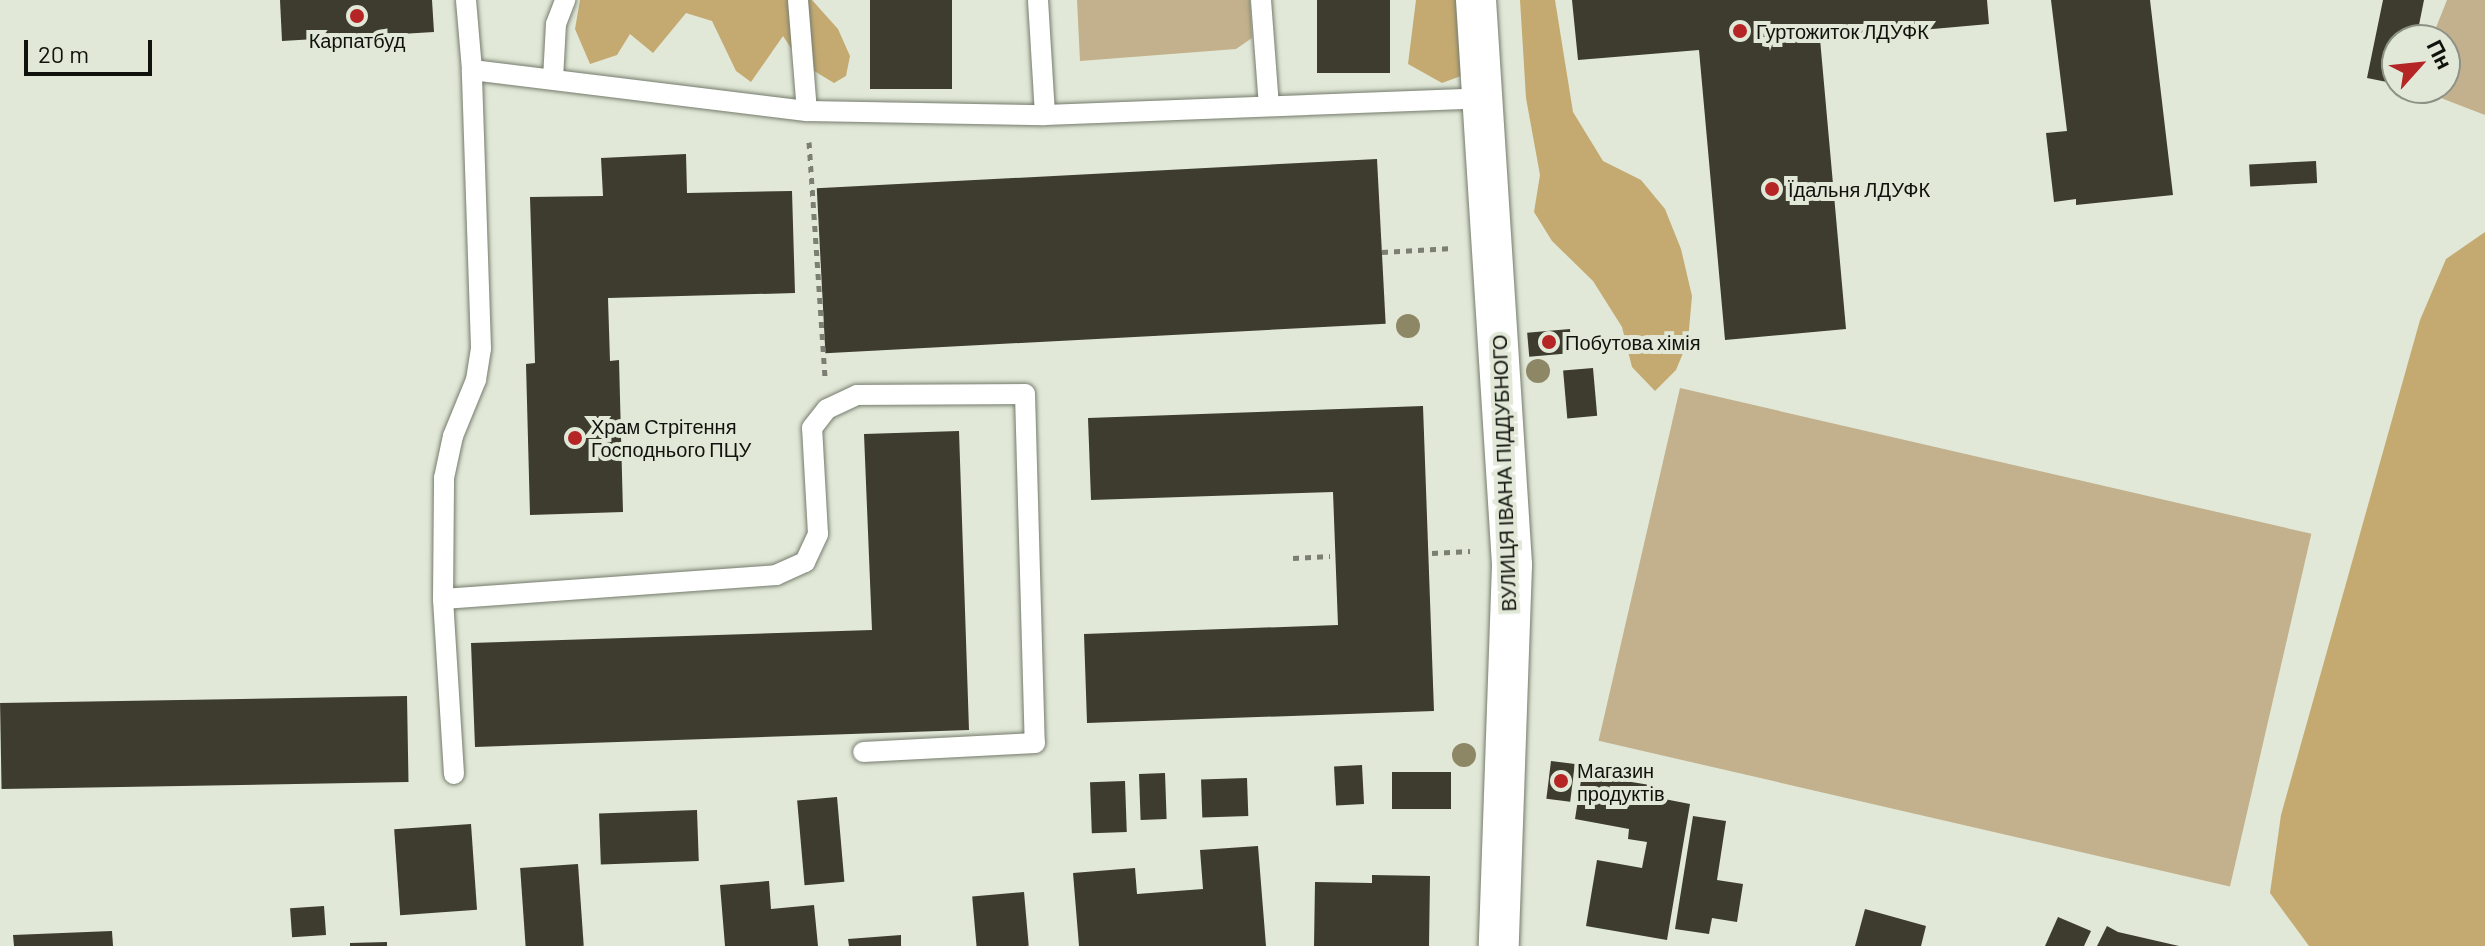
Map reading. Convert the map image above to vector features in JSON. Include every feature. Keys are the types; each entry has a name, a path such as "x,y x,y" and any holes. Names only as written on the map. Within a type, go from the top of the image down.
{"street":[{"name":"ВУЛИЦЯ ІВАНА ПІДДУБНОГО","path":"1476,0 1512,565 1499,946"}],"lane":[{"path":"454,774 443,599 444,478 453,436 476,380 481,348 472,70 466,0"},
{"path":"553,79 556,24 565,0"},
{"path":"798,0 807,111"},
{"path":"1038,0 1045,115"},
{"path":"1261,0 1269,106"},
{"path":"472,70 807,111 1045,115 1484,98"},
{"path":"443,599 776,575 805,562 818,534 812,428 827,409 857,395 1025,394 1035,743 863,752"}],"path":[{"path":"807,111 827,409"},
{"path":"1382,252 1465,248"},
{"path":"1293,558 1330,556"}],"shaded area":[{"path":"580,0 812,0 838,29 850,56 846,76 834,83 801,63 783,36 751,82 736,71 712,21 686,13 653,53 630,34 617,55 590,64 575,29"},
{"path":"1077,0 1250,0 1252,38 1236,49 1080,61"},
{"path":"1416,0 1480,0 1477,70 1442,83 1408,64"},
{"path":"1520,0 1555,0 1573,112 1603,161 1641,180 1665,209 1681,249 1692,296 1688,341 1676,370 1655,391 1632,367 1622,327 1593,281 1552,241 1534,212 1540,175 1526,98"},
{"path":"2447,0 2485,0 2485,115 2456,104 2461,104 2461,24 2437,24"},
{"path":"2485,232 2485,946 2309,946 2270,893 2281,815 2420,320 2446,259"},
{"path":"1680,388 2311,534 2230,886 1599,741"}],"building":[{"name":"Карпатбуд","path":"280,0 432,0 434,32 282,41"},
{"path":"870,0 952,0 952,89 870,89"},
{"path":"1317,0 1390,0 1390,73 1317,73"},
{"name":"Їдальня ЛДУФК","path":"1572,0 1987,0 1989,24 1820,39 1846,329 1725,340 1699,50 1578,60"},
{"path":"2051,0 2150,0 2173,195 2076,205 2076,199 2054,202 2046,133 2067,131"},
{"path":"2383,0 2424,0 2419,24 2381,24 2381,81 2367,78"},
{"path":"686,154 687,193 792,191 795,293 608,298 610,361 619,360 623,512 530,515 526,364 535,363 530,197 603,196 601,158"},
{"path":"1377,159 1386,324 825,353 817,188"},
{"path":"2316,161 2317,183 2250,186 2249,165"},
{"name":"Побутова хімія","path":"1570,329 1572,353 1529,357 1527,333"},
{"path":"1593,368 1597,416 1567,418 1563,371"},
{"path":"1423,406 1434,711 1087,723 1084,634 1338,625 1333,492 1091,500 1088,418"},
{"path":"959,431 969,730 475,747 471,643 872,630 864,434"},
{"path":"407,696 409,782 2,789 0,703"},
{"name":"Магазин продуктів","path":"1551,761 1575,764 1570,802 1546,799"},
{"path":"1362,765 1364,804 1336,805 1334,766"},
{"path":"1392,772 1451,772 1451,809 1392,809"},
{"path":"1165,773 1167,819 1141,820 1139,774"},
{"path":"1582,774 1656,786 1654,797 1690,804 1667,940 1586,926 1597,860 1642,868 1647,842 1628,839 1629,829 1575,819"},
{"path":"1247,778 1248,816 1202,818 1201,780"},
{"path":"1125,781 1127,832 1092,833 1090,782"},
{"path":"837,797 844,882 805,885 797,800"},
{"path":"697,810 699,861 601,864 599,813"},
{"path":"1693,816 1726,821 1717,880 1743,884 1737,922 1712,918 1709,934 1675,929"},
{"path":"471,824 477,910 400,915 394,829"},
{"path":"1258,846 1266,946 1079,946 1073,873 1135,868 1137,894 1203,889 1200,850"},
{"path":"578,864 584,946 526,946 520,868"},
{"path":"1372,875 1430,876 1429,946 1314,946 1315,882 1372,883"},
{"path":"769,881 771,909 814,905 818,946 725,946 720,885"},
{"path":"1024,892 1029,946 977,946 972,897"},
{"path":"324,906 326,935 292,937 290,908"},
{"path":"1865,909 1926,926 1921,946 1855,946"},
{"path":"2058,917 2091,931 2084,946 2045,946"},
{"path":"2107,926 2118,932 2179,946 2097,946"},
{"path":"112,931 113,946 14,946 13,935"},
{"path":"901,935 901,946 849,946 848,939"},
{"path":"387,942 387,946 350,946 350,943"}],"place":[{"name":"Карпатбуд","path":"357,16"},
{"name":"Гуртожиток ЛДУФК","path":"1740,31"},
{"name":"Їдальня ЛДУФК","path":"1772,189"},
{"name":"Побутова хімія","path":"1549,342"},
{"name":"Храм Стрітення Господнього ПЦУ","path":"575,438"},
{"name":"Магазин продуктів","path":"1561,781"}]}
